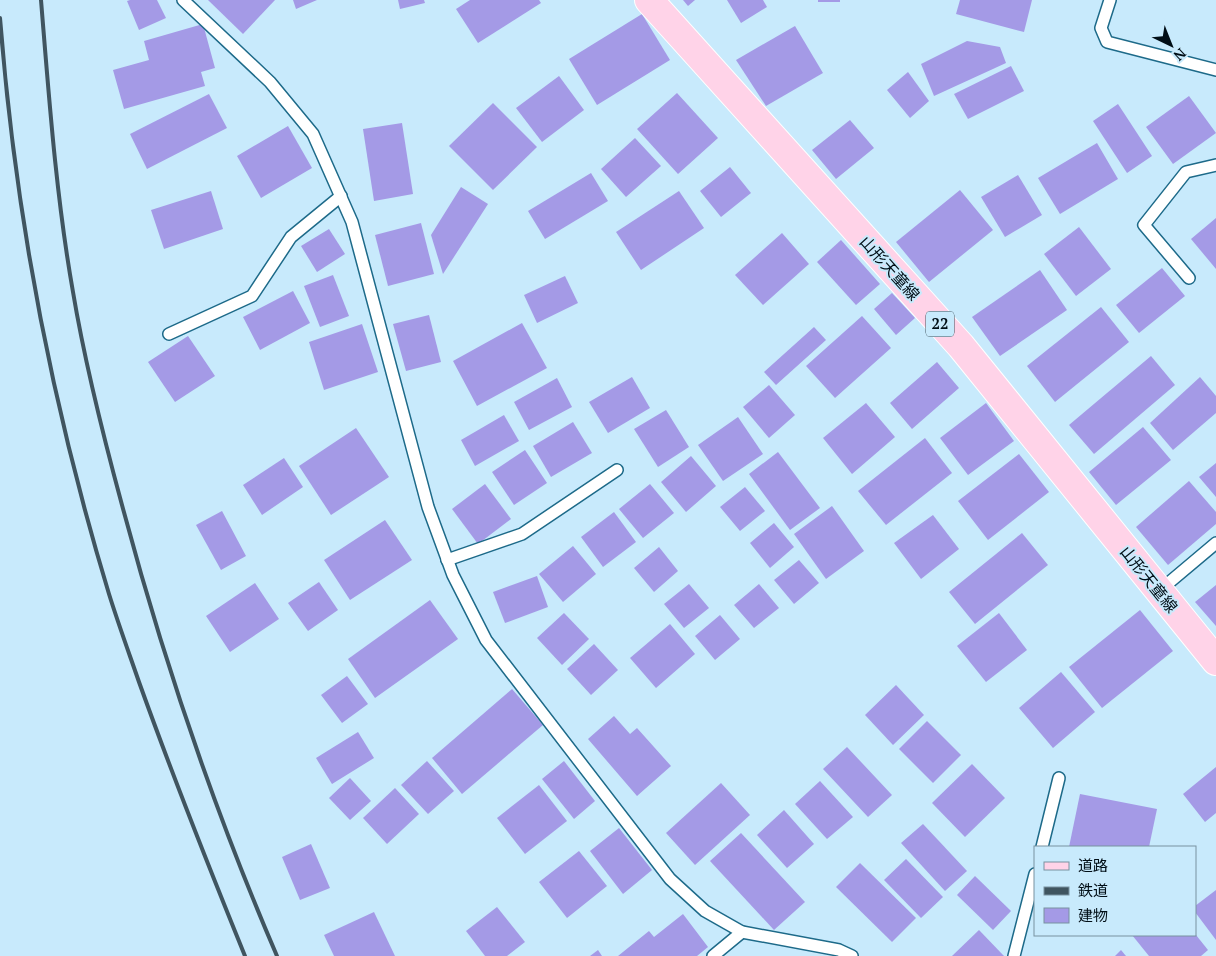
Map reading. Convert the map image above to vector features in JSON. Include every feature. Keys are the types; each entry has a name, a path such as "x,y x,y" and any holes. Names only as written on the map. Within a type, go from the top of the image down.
{"main road":[{"name":"山形天童線","path":"648,0 961,346 1216,661"}],"lane":[{"path":"183,0 270,82 313,134 352,222 428,507 447,560 486,640 670,879 705,911 742,932 839,950 852,956"},
{"path":"1110,0 1101,28 1107,42 1216,70"},
{"path":"1190,278 1144,225 1186,172 1216,165"},
{"path":"169,334 252,296 290,237 341,196"},
{"path":"447,560 522,534 617,470"},
{"path":"1159,591 1216,543"},
{"path":"1042,846 1059,778"},
{"path":"1014,956 1034,878"},
{"path":"713,956 742,932"}],"building":[{"path":"157,0 166,18 139,30 127,1"},
{"path":"208,0 275,0 243,34"},
{"path":"293,0 317,0 296,9"},
{"path":"398,0 424,0 425,3 400,9"},
{"path":"470,0 539,0 541,3 478,43 456,9"},
{"path":"683,0 695,0 688,6"},
{"path":"727,0 763,0 767,7 741,23"},
{"path":"818,0 840,0 840,2 818,2"},
{"path":"960,0 1032,0 1024,32 956,14"},
{"path":"642,14 670,60 597,105 569,59"},
{"path":"203,24 215,68 201,72 205,86 124,109 113,70 149,60 144,41"},
{"path":"795,26 823,73 766,106 736,60"},
{"path":"967,41 1000,47 1006,63 934,96 921,64"},
{"path":"1011,66 1024,91 968,119 954,94"},
{"path":"908,72 929,101 910,118 887,90"},
{"path":"559,76 584,110 542,142 516,108"},
{"path":"677,93 718,138 678,174 637,129"},
{"path":"209,94 227,128 147,169 130,134"},
{"path":"1189,96 1216,133 1173,164 1146,127"},
{"path":"493,103 537,147 493,190 449,146"},
{"path":"1118,104 1152,156 1127,173 1093,121"},
{"path":"850,120 874,148 836,179 812,150"},
{"path":"402,123 413,194 374,201 363,129"},
{"path":"288,126 312,168 261,198 237,156"},
{"path":"635,138 661,166 626,197 601,169"},
{"path":"1097,143 1118,179 1060,214 1038,178"},
{"path":"730,167 751,193 721,217 700,191"},
{"path":"591,173 608,201 545,239 528,211"},
{"path":"1018,175 1042,215 1005,237 981,197"},
{"path":"461,187 488,204 443,274 431,235"},
{"path":"960,190 993,230 929,282 896,242"},
{"path":"211,191 223,229 164,249 151,210"},
{"path":"679,191 704,228 641,270 616,232"},
{"path":"1216,218 1216,269 1191,239"},
{"path":"421,223 434,274 388,286 375,235"},
{"path":"1079,227 1111,269 1076,296 1044,254"},
{"path":"329,229 345,254 317,272 301,246"},
{"path":"782,233 809,264 763,305 735,275"},
{"path":"841,240 880,284 856,305 817,262"},
{"path":"1162,268 1185,296 1139,333 1116,305"},
{"path":"1040,270 1067,310 1000,356 972,317"},
{"path":"333,275 349,316 320,327 304,286"},
{"path":"565,276 578,303 537,323 524,295"},
{"path":"293,291 310,323 260,350 243,317"},
{"path":"892,293 915,318 896,335 874,309"},
{"path":"1101,307 1129,342 1055,402 1027,366"},
{"path":"429,315 441,362 406,371 393,324"},
{"path":"862,316 891,348 835,398 806,366"},
{"path":"522,323 547,368 477,406 453,361"},
{"path":"362,324 378,372 324,390 309,342"},
{"path":"814,327 826,340 776,385 764,372"},
{"path":"188,336 215,376 175,402 148,362"},
{"path":"1151,356 1175,385 1094,454 1069,425"},
{"path":"937,362 959,388 912,429 890,403"},
{"path":"632,377 650,408 608,433 589,402"},
{"path":"1200,377 1216,396 1216,413 1173,450 1150,423"},
{"path":"557,378 572,407 529,430 514,402"},
{"path":"769,385 795,415 769,438 743,407"},
{"path":"866,403 895,437 852,474 823,438"},
{"path":"986,403 1014,441 968,475 940,438"},
{"path":"666,410 689,447 658,467 634,429"},
{"path":"504,415 519,441 475,466 461,440"},
{"path":"738,417 763,454 723,481 698,445"},
{"path":"573,422 592,453 551,477 533,446"},
{"path":"1143,427 1171,460 1116,505 1089,472"},
{"path":"356,428 389,477 331,515 299,466"},
{"path":"925,438 952,473 886,525 858,491"},
{"path":"525,450 547,483 514,505 492,472"},
{"path":"778,452 820,508 790,530 749,474"},
{"path":"1019,454 1049,492 988,540 958,501"},
{"path":"691,456 716,486 686,512 661,482"},
{"path":"284,458 303,487 262,515 243,485"},
{"path":"1216,463 1216,497 1199,477"},
{"path":"1189,481 1216,512 1216,524 1168,565 1136,527"},
{"path":"485,484 511,519 478,544 452,509"},
{"path":"650,484 674,513 643,538 619,509"},
{"path":"745,487 765,511 740,531 720,507"},
{"path":"832,506 864,551 826,579 794,534"},
{"path":"222,511 246,556 221,570 196,525"},
{"path":"614,512 636,542 603,567 581,537"},
{"path":"933,515 959,549 921,579 894,543"},
{"path":"385,520 412,560 350,600 324,560"},
{"path":"774,523 794,547 770,568 750,543"},
{"path":"1022,533 1048,565 975,624 949,592"},
{"path":"573,546 596,574 563,602 539,574"},
{"path":"659,547 678,571 654,592 634,568"},
{"path":"799,560 819,583 794,604 774,580"},
{"path":"537,576 548,607 505,623 493,592"},
{"path":"319,582 338,610 308,631 288,603"},
{"path":"255,583 279,619 230,652 206,616"},
{"path":"689,584 709,608 684,628 664,604"},
{"path":"759,584 779,608 754,628 734,605"},
{"path":"1216,585 1216,626 1195,602"},
{"path":"430,600 458,639 375,698 348,659"},
{"path":"1140,610 1173,651 1102,708 1069,667"},
{"path":"564,613 589,639 562,665 537,638"},
{"path":"999,613 1027,650 986,682 957,646"},
{"path":"720,615 740,639 715,660 695,636"},
{"path":"670,624 695,654 656,688 630,658"},
{"path":"594,644 618,670 591,695 567,669"},
{"path":"1061,672 1095,712 1053,748 1019,708"},
{"path":"347,676 368,704 342,723 321,695"},
{"path":"896,685 924,715 893,745 865,715"},
{"path":"512,689 543,725 462,794 432,758"},
{"path":"614,716 630,734 637,728 671,766 637,796 588,739"},
{"path":"927,721 961,755 933,783 899,749"},
{"path":"358,732 374,758 332,784 316,758"},
{"path":"847,747 892,795 868,817 823,769"},
{"path":"427,761 454,791 428,814 401,785"},
{"path":"564,761 595,801 574,819 542,779"},
{"path":"972,764 1005,798 965,837 932,803"},
{"path":"1216,767 1216,813 1205,822 1183,794"},
{"path":"350,778 371,801 350,820 329,798"},
{"path":"820,781 853,817 827,839 795,804"},
{"path":"721,783 750,815 695,865 666,833"},
{"path":"539,785 567,821 525,854 497,818"},
{"path":"395,788 419,814 387,844 363,818"},
{"path":"1080,794 1157,809 1149,846 1069,846"},
{"path":"784,810 814,844 787,868 757,835"},
{"path":"923,824 967,871 945,891 901,843"},
{"path":"619,828 652,870 623,894 590,851"},
{"path":"741,833 805,902 774,930 710,861"},
{"path":"311,844 330,888 300,900 282,857"},
{"path":"579,851 607,886 567,918 539,882"},
{"path":"906,859 943,897 921,918 884,880"},
{"path":"860,863 916,918 892,942 836,887"},
{"path":"975,876 1011,911 993,930 957,895"},
{"path":"1216,890 1216,940 1196,913 1196,905"},
{"path":"497,907 525,942 507,956 485,956 466,931"},
{"path":"374,912 395,956 334,956 324,935"},
{"path":"683,914 708,947 697,956 618,956 649,931 654,937"},
{"path":"979,930 1004,956 952,956"},
{"path":"1196,935 1208,950 1201,956 1149,956 1133,936"},
{"path":"598,950 602,956 590,956"},
{"path":"1121,950 1126,956 1115,956"}],"railway":[{"path":"41,0 54,146 67,256 83,346 101,426 138,563 172,677 232,846 277,956"},
{"path":"0,18 15,164 26,236 53,381 70,452 112,605 164,751 245,956"}]}
